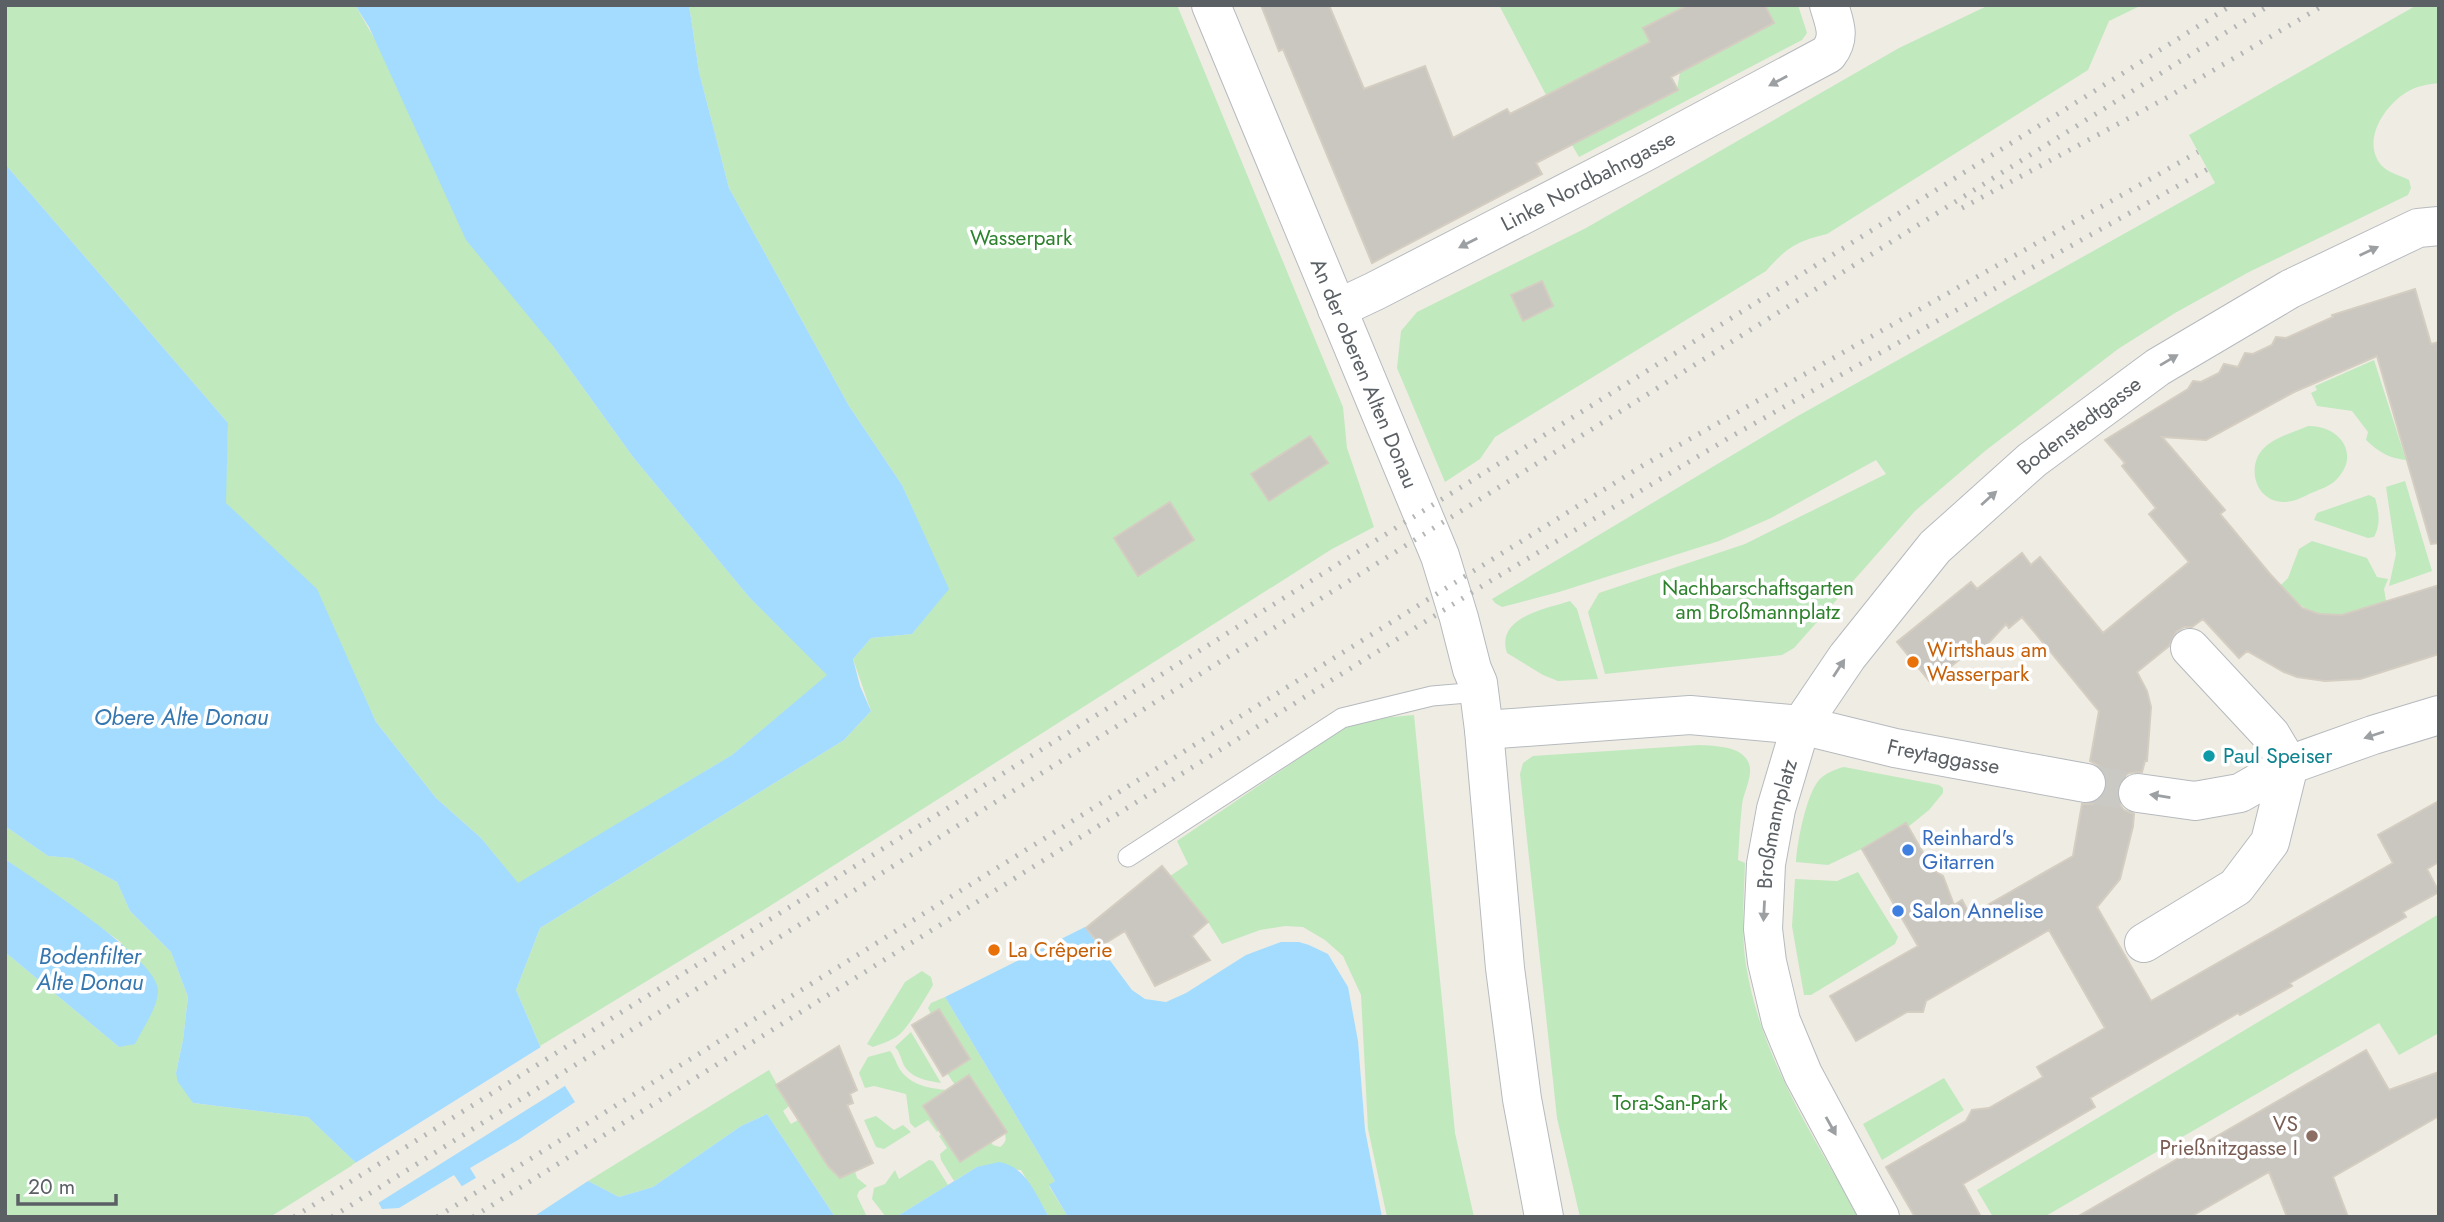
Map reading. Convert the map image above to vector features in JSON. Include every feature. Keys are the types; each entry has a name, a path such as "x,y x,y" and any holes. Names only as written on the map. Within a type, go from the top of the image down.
{"street":[{"name":"An der oberen Alten Donau","path":"1211,5 1440,556 1479,692 1485,741"},
{"name":"Linke Nordbahngasse","path":"1337,309 1375,292 1641,154 1828,54 1835,45 1836,30 1829,5"},
{"name":"Bodenstedtgasse","path":"1801,726 1847,657 1935,547 2032,460 2158,367 2290,289 2418,228 2439,226"},
{"path":"2144,943 2236,887 2270,842 2289,765 2271,735 2190,648"},
{"path":"1544,1217 1522,1099 1505,968 1485,741 1690,715 1801,726"},
{"path":"2138,793 2195,801 2240,793 2289,765 2372,735 2439,715"},
{"name":"Freytaggasse","path":"1801,726 1895,748 2086,783"},
{"name":"Broßmannplatz","path":"1801,726 1776,809 1766,864 1763,929 1766,962 1781,1021 1803,1074 1880,1217"}],"lane":[{"path":"1128,857 1342,718 1432,696 1479,692"}],"green space":[{"path":"5,5 355,5 553,346 633,457 749,597 828,675 732,755 518,884 481,838 436,798 376,722 316,589 225,503 228,423 5,164"},
{"name":"Wasserpark","path":"689,5 1177,5 1343,407 1347,448 1374,527 1332,549 762,911 540,1046 516,990 540,928 844,740 871,711 853,659 871,638 912,634 948,589 902,485 849,406 729,188 699,72"},
{"path":"1499,5 1688,5 1650,42 1546,95"},
{"path":"1765,5 1798,5 1807,33 1802,40 1579,157 1572,145 1677,90 1680,72 1774,23"},
{"path":"1989,5 2142,5 2109,21 2088,70 1827,234 1793,246 1766,271 1495,437 1480,459 1445,482 1397,368 1401,331 1417,312 1586,228 1899,48"},
{"name":"Nachbarschaftsgarten am Broßmannplatz","path":"2417,5 2439,5 2439,83 2414,88 2391,105 2378,124 2374,145 2375,155 2384,168 2409,180 2411,188 2408,195 2249,272 2175,313 2118,349 1985,451 1915,511 1794,648 1782,655 1605,674 1588,612 1599,593 1745,544 1886,474 1876,460 1771,518 1719,541 1559,592 1502,607 1492,599 1796,417 2215,183 2189,135"},
{"path":"2374,360 2406,460 2384,454 2366,440 2368,432 2352,411 2317,406 2311,393 2317,390 2315,386"},
{"path":"2308,426 2329,430 2343,443 2347,451 2344,470 2324,488 2294,501 2284,502 2266,496 2256,481 2255,463 2259,455 2274,440"},
{"path":"2405,481 2432,571 2389,586 2396,554 2386,487"},
{"path":"2369,495 2375,498 2378,513 2378,528 2374,537 2368,538 2314,520 2317,513"},
{"path":"2312,541 2367,558 2377,577 2388,579 2384,589 2386,601 2329,615 2305,608 2293,599 2280,586 2288,578 2299,549"},
{"path":"1570,601 1577,609 1598,679 1558,681 1507,653 1505,641 1508,631 1515,623 1536,611"},
{"path":"1414,715 1455,1133 1474,1217 1387,1217 1368,1129 1361,995 1343,956 1325,940 1303,927 1285,926 1260,930 1222,944 1208,922 1170,876 1188,864 1177,841 1345,727 1381,718"},
{"name":"Tora-San-Park","path":"1699,745 1732,749 1745,757 1749,764 1750,773 1742,805 1738,860 1745,863 1744,940 1753,999 1776,1064 1791,1096 1859,1217 1580,1217 1557,1118 1520,774 1523,763 1533,756"},
{"path":"1844,767 1939,785 1943,788 1943,793 1929,810 1908,827 1828,865 1796,862 1803,820 1814,787 1825,775"},
{"path":"5,826 48,856 72,858 117,882 130,911 171,952 188,997 176,1073 193,1103 308,1117 356,1163 270,1217 5,1217 5,952 119,1047 122,943 5,859"},
{"path":"1858,872 1898,937 1895,944 1811,995 1804,995 1792,926 1795,879 1837,881"},
{"path":"2439,914 2439,1033 2399,1055 2379,1023 2044,1217 1993,1217 1977,1190"},
{"path":"922,971 931,977 933,985 908,1025 890,1040 873,1047 867,1044 905,982"},
{"path":"945,997 1055,1181 1049,1186 1068,1217 1049,1217 1021,1170 977,1167 954,1181 941,1160 940,1154 947,1148 939,1136 942,1134 961,1162 991,1142 1000,1147 1006,1140 1006,1131 970,1076 955,1085 947,1073 970,1059 939,1009 931,1014 928,1008 931,1003"},
{"path":"911,1032 941,1083 917,1077 905,1067 895,1047"},
{"path":"890,1051 901,1071 910,1080 928,1087 948,1090 923,1106 939,1130 937,1132 928,1120 915,1128 910,1123 906,1094 874,1086 865,1088 859,1073 868,1057"},
{"path":"769,1070 789,1106 783,1111 791,1124 798,1120 819,1153 824,1150 826,1165 840,1178 855,1171 857,1178 867,1186 859,1191 857,1196 867,1217 835,1217 767,1114 741,1126 653,1187 619,1197 588,1181"},
{"path":"1944,1078 1964,1110 1882,1160 1863,1124"},
{"path":"876,1116 894,1130 903,1125 911,1132 884,1149 876,1147 864,1120"},
{"path":"929,1160 933,1161 948,1185 896,1217 886,1217 872,1199 874,1188 885,1184 895,1170 899,1179"}],"water":[{"name":"Obere Alte Donau","path":"355,5 689,5 699,72 729,188 849,406 902,485 949,589 912,634 871,638 853,659 860,686 871,711 844,740 540,928 516,990 540,1046 575,1102 470,1168 500,1217 483,1217 454,1175 399,1208 382,1209 356,1163 308,1117 193,1103 178,1082 176,1073 188,997 171,952 130,911 117,882 72,858 48,856 5,826 5,164 228,423 226,503 317,589 376,722 436,798 481,838 518,883 732,755 827,675 749,597 633,457 553,346 466,240 369,27"},
{"name":"Bodenfilter Alte Donau","path":"5,859 92,920 138,959 153,976 158,990 157,997 135,1044 119,1047 5,952"},
{"path":"1085,927 1132,990 1145,999 1166,1002 1186,993 1246,955 1281,942 1299,942 1328,954 1348,987 1358,1041 1365,1130 1382,1217 1068,1217 1049,1185 1055,1181 945,997"},
{"path":"767,1114 835,1217 533,1217 588,1181 619,1197 653,1187 741,1126"},
{"path":"999,1162 1017,1169 1049,1217 896,1217 977,1167"}],"pier":[{"path":"544,1045 568,1084 375,1205 352,1165"},
{"path":"479,1176 502,1217 479,1217 459,1188"}],"building":[{"path":"1261,5 1329,5 1364,89 1425,66 1453,138 1507,109 1510,114 1650,42 1643,28 1688,5 1765,5 1774,23 1671,77 1678,90 1536,163 1542,174 1372,263 1283,49 1279,51"},
{"path":"1542,281 1553,306 1523,321 1511,295"},
{"path":"2415,289 2431,344 2439,342 2439,543 2431,544 2377,356 2294,392 2206,440 2162,437 2225,510 2220,514 2302,608 2319,614 2342,615 2439,585 2439,654 2360,679 2325,681 2284,672 2247,651 2239,658 2203,619 2192,627 2184,627 2176,632 2169,646 2137,672 2147,691 2151,707 2147,761 2142,772 2129,773 2121,779 2117,789 2118,802 2124,810 2134,814 2133,826 2120,879 2097,907 2151,1001 2393,863 2378,835 2439,801 2439,862 2427,869 2439,892 2403,912 2406,917 2290,983 2292,986 2240,1015 2238,1013 2090,1098 2095,1107 1963,1184 1981,1217 1915,1217 1886,1167 1966,1121 1972,1110 1989,1108 2043,1077 2037,1067 2105,1028 2049,930 1926,1001 1923,1012 1907,1012 1856,1041 1830,996 1918,946 1862,849 1906,823 1933,870 1943,876 1954,905 1962,900 1970,915 2073,856 2082,804 2093,804 2102,798 2108,786 2101,767 2090,761 2099,711 2022,617 2009,628 2006,624 1983,649 1972,649 1931,683 1897,642 1971,582 1977,589 2022,553 2031,565 2040,557 2103,633 2189,562 2149,514 2156,508 2122,466 2125,463 2105,440 2188,389 2193,381 2201,382 2219,373 2224,364 2238,367 2245,353 2253,354 2272,345 2276,337 2286,338 2333,317 2332,315"},
{"path":"1310,436 1328,463 1269,501 1251,474"},
{"path":"1170,502 1194,540 1138,576 1114,538"},
{"path":"1162,866 1208,922 1192,936 1210,960 1155,986 1125,931 1101,946 1086,928"},
{"path":"939,1009 970,1059 943,1076 912,1025"},
{"path":"839,1046 857,1090 850,1094 853,1103 847,1105 873,1163 840,1178 828,1166 776,1085"},
{"path":"2366,1050 2389,1090 2439,1072 2439,1116 2333,1177 2348,1217 2287,1217 2269,1172 2190,1217 2077,1217"},
{"path":"969,1075 1007,1132 960,1162 923,1106"}],"tunnel":[{"path":"2086,783 2138,793"}],"railway":[{"path":"294,1217 2232,5"},
{"path":"332,1217 2270,5"},
{"path":"1962,208 2168,97 2324,5"},
{"path":"437,1217 1642,466 2198,152"},
{"path":"473,1217 1487,583 1732,436 2208,169"}],"place":[{"name":"Wirtshaus am Wasserpark","path":"1913,662"},
{"name":"Paul Speiser","path":"2209,756"},
{"name":"Reinhard's Gitarren","path":"1908,850"},
{"name":"Salon Annelise","path":"1898,911"},
{"name":"La Crêperie","path":"994,950"},
{"name":"VS Prießnitzgasse I","path":"2312,1136"}]}
